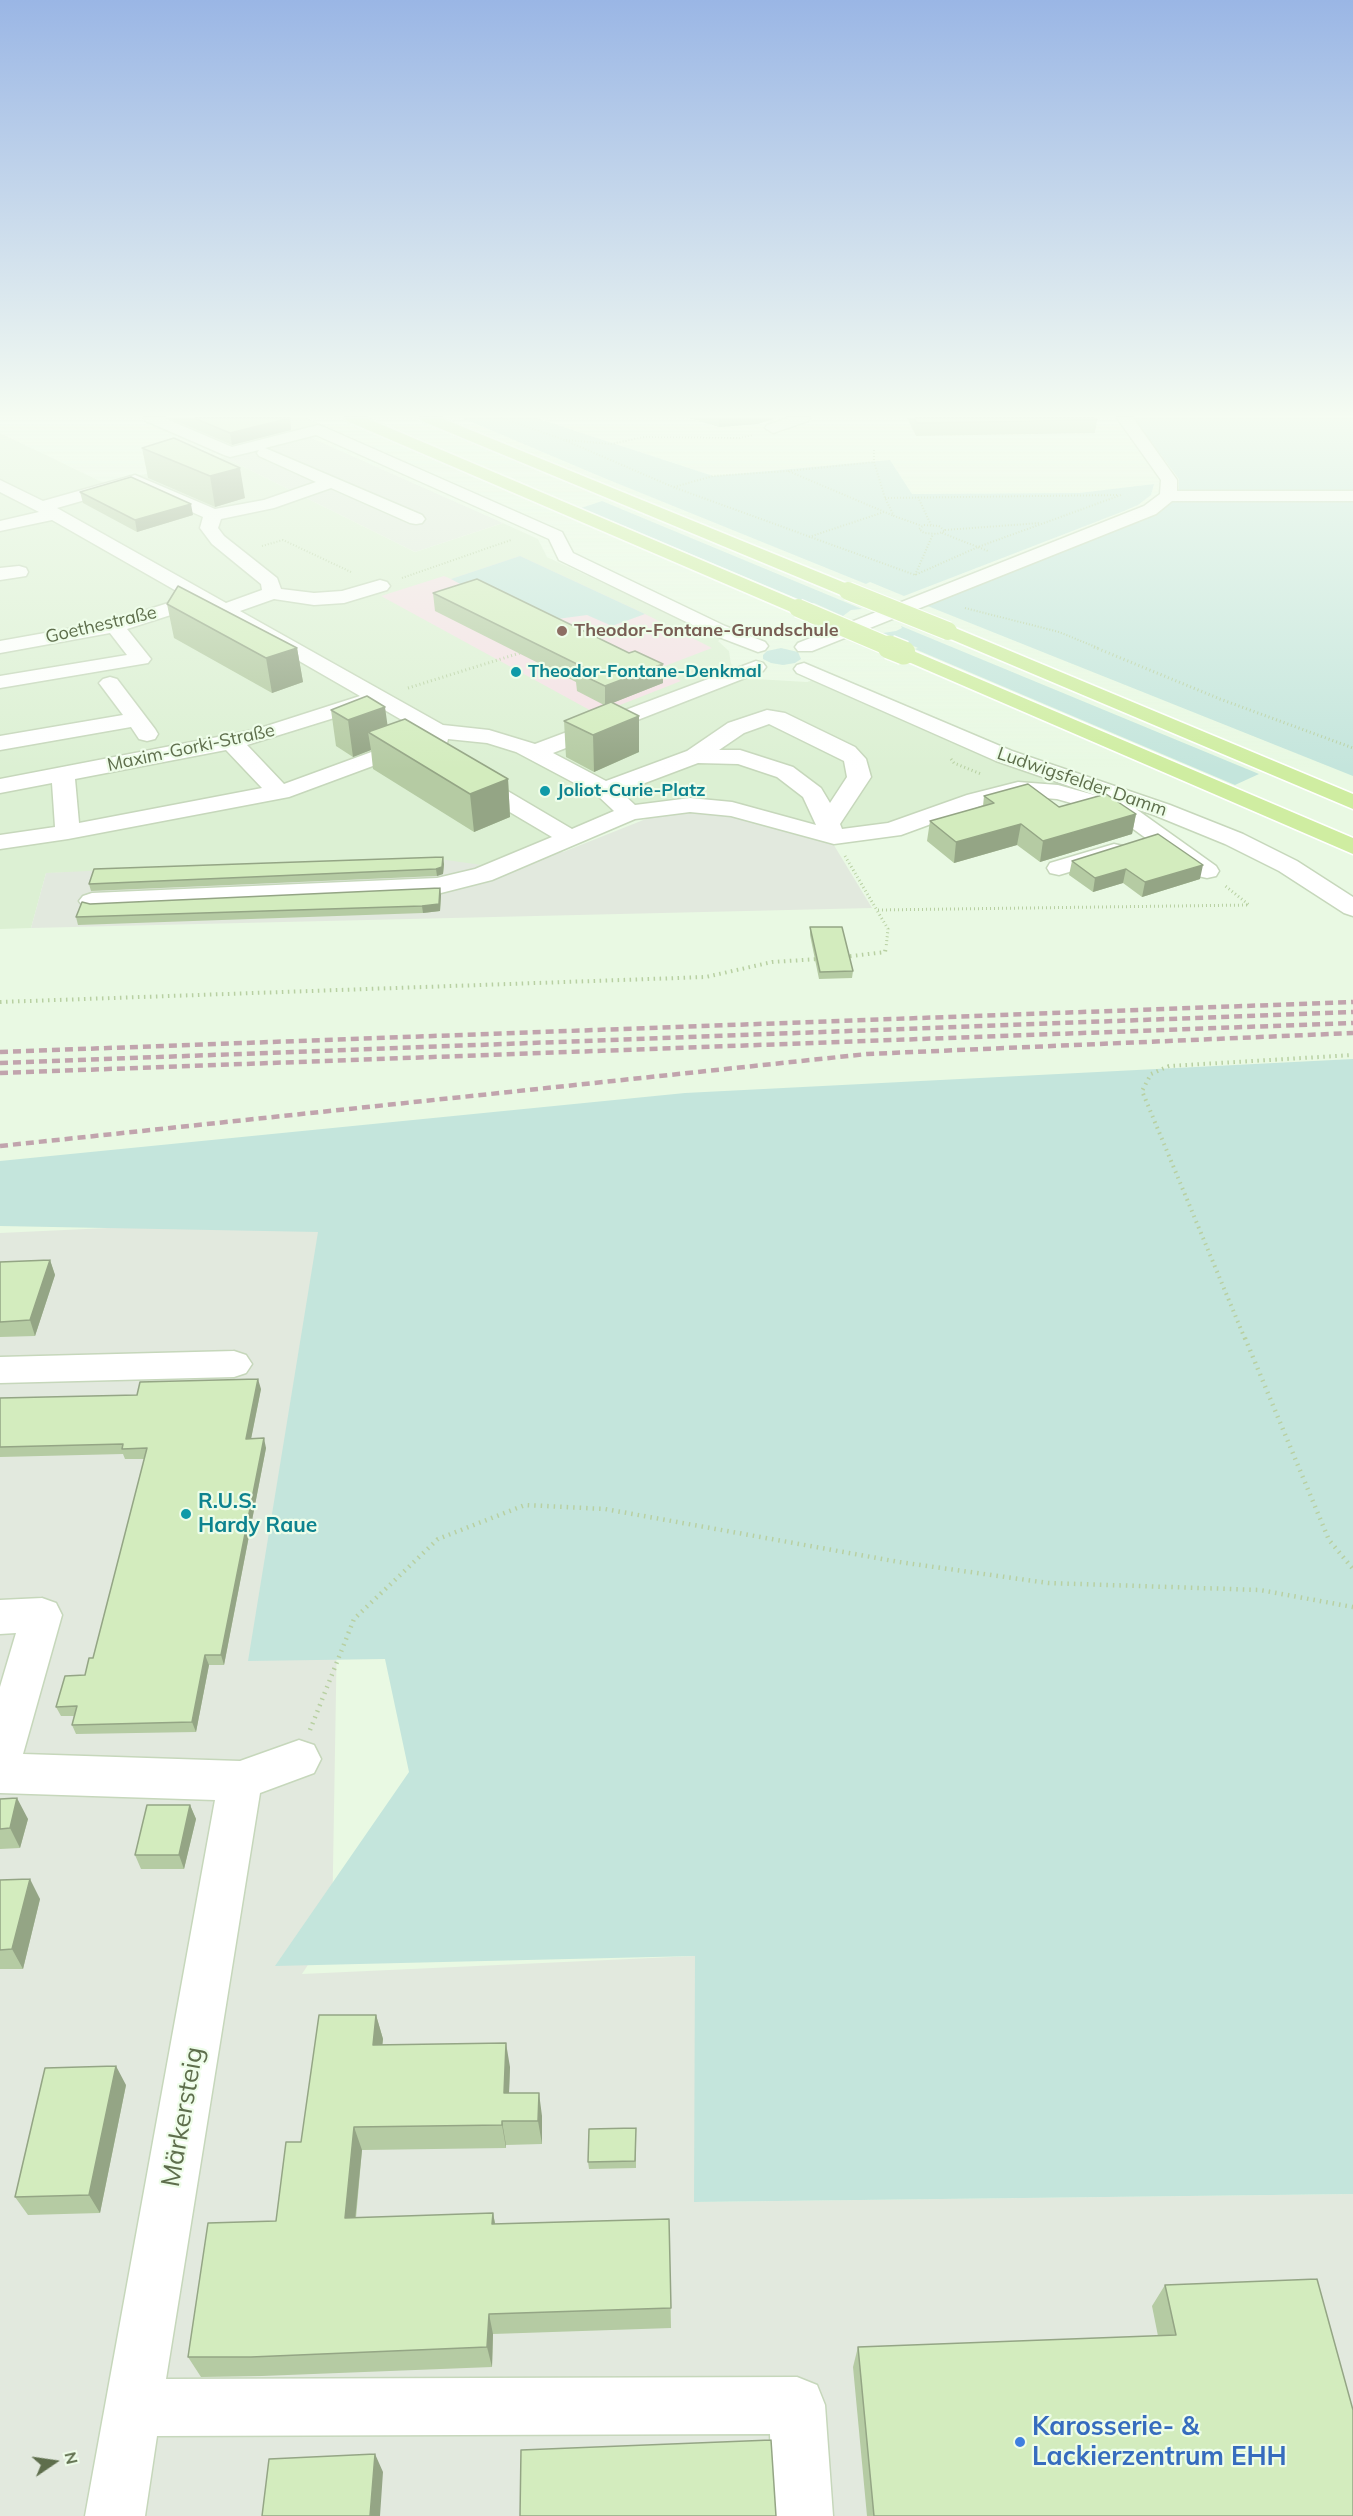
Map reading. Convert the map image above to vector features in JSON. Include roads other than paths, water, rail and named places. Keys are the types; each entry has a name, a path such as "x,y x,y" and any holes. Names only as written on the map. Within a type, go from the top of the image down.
{"highway":[{"path":"629,535 1353,847"},
{"path":"713,535 948,631 1353,802"}],"street":[{"path":"90,535 378,697 437,734"},
{"path":"215,535 270,582 271,593"},
{"path":"534,752 768,664 781,643 805,647 812,651 816,658 804,669 768,664 718,630 566,556 555,535"},
{"path":"805,647 1086,535"},
{"path":"223,610 271,593 314,599 344,597 380,586"},
{"name":"Goethestraße","path":"0,647 115,626 201,599"},
{"path":"0,682 141,659 115,626"},
{"name":"Ludwigsfelder Damm","path":"804,669 1004,756 1216,831 1288,866 1353,908"},
{"path":"110,683 134,720 165,756"},
{"name":"Maxim-Gorki-Straße","path":"0,786 260,736 378,697"},
{"path":"604,790 695,756 736,728 767,717 777,718 847,752 855,759 859,777 831,831"},
{"path":"0,743 134,720"},
{"path":"437,734 435,747 440,761 571,838"},
{"path":"0,842 68,832 279,792 437,734 489,737 534,752 604,790 630,813"},
{"path":"231,742 279,792"},
{"path":"695,756 740,757 785,772 813,793 831,831"},
{"path":"63,775 68,832"},
{"path":"92,901 437,886 483,875 630,813 690,805 732,809 831,831 892,830 975,800 1018,789 1058,792 1122,810 1207,871"},
{"path":"1059,868 1159,836"},
{"path":"0,1370 234,1364"},
{"path":"0,1617 42,1615 0,1759"},
{"path":"0,1773 240,1781 299,1758"},
{"name":"Märkersteig","path":"116,2516 240,1781"},
{"path":"134,2408 797,2405 803,2516"}],"railway":[{"path":"0,1052 1353,1002"},
{"path":"0,1063 1353,1012"},
{"path":"0,1073 1353,1023"},
{"path":"0,1146 867,1054 1353,1033"}],"place":[{"name":"Theodor-Fontane-Grundschule","path":"562,631"},
{"name":"Theodor-Fontane-Denkmal","path":"516,672"},
{"name":"Joliot-Curie-Platz","path":"545,791"},
{"name":"R.U.S. Hardy Raue","path":"186,1514"},
{"name":"Karosserie- & Lackierzentrum EHH","path":"1020,2442"}]}
